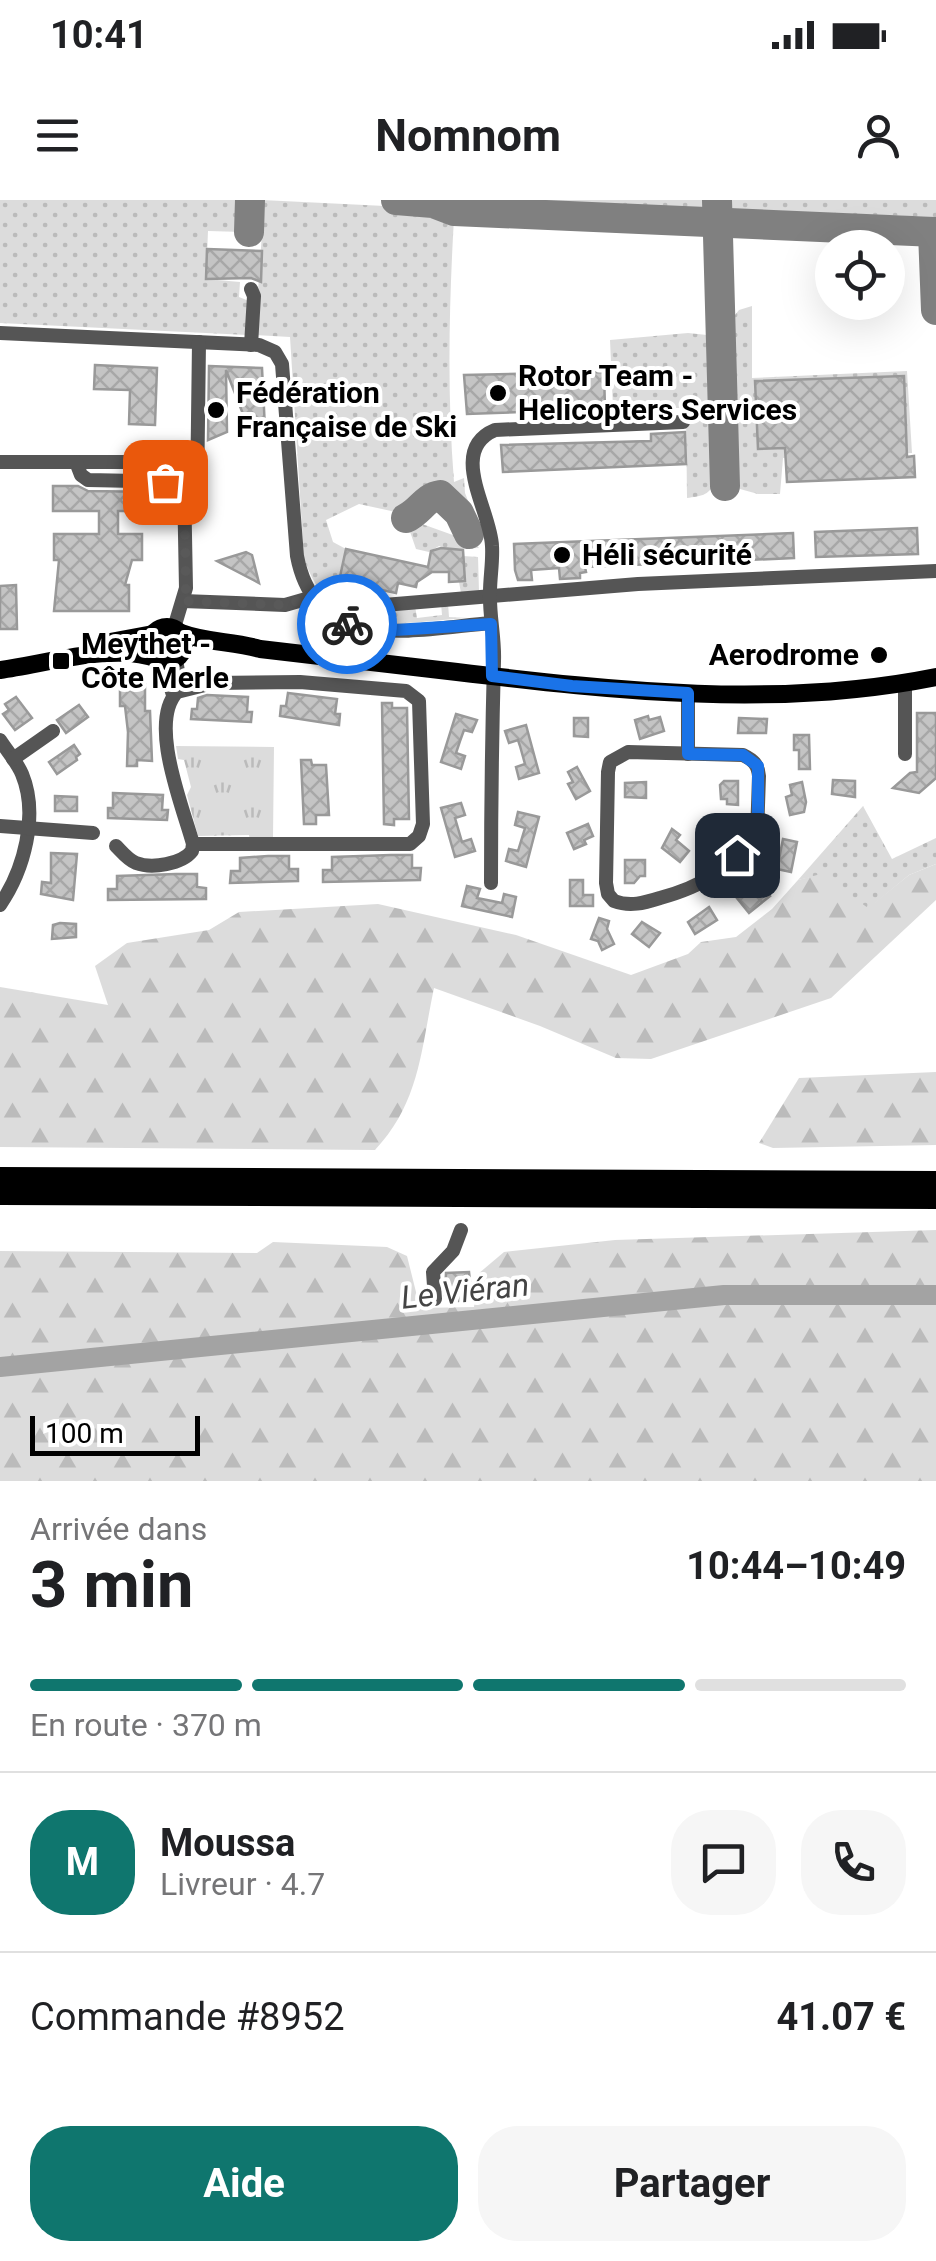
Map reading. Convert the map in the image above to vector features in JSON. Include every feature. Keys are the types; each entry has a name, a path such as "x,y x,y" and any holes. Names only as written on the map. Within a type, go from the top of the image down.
{"highway":[{"path":"0,1178 936,1181"},
{"path":"0,1195 936,1199"}],"main road":[{"path":"1,663 130,640 154,634 163,627 204,640 260,649 572,686 750,697 818,694 936,678"},
{"path":"169,658 184,647 178,631"},
{"path":"154,634 150,648 169,658"},
{"path":"1,663 131,652 169,658 203,650 260,649"}],"street":[{"path":"251,289 251,345"},
{"path":"0,333 270,349 282,364 296,556 313,596 341,621 369,630 491,624"},
{"path":"185,504 197,497 200,342"},
{"path":"491,883 492,546 489,518 475,487 476,445 484,435 496,430 683,422"},
{"path":"0,462 161,462 175,468 184,482 185,504 186,588 178,631"},
{"path":"384,605 490,594 936,571"},
{"path":"183,601 285,605 313,596"},
{"path":"169,658 178,692"},
{"path":"116,846 132,861 143,864 184,860 193,844 165,730 165,714 178,692 213,683 290,682 410,692 419,701 423,824 419,836 410,844 193,844"},
{"path":"905,684 905,754"},
{"path":"688,693 688,754"},
{"path":"13,759 53,731"},
{"path":"0,740 24,782 28,828 23,853 0,905"},
{"path":"628,752 688,754 743,755 758,766 758,834 716,876 696,888 640,904 614,901 606,883 610,762 628,752"},
{"path":"0,826 93,833"},
{"path":"435,1298 433,1272 454,1251 460,1235"}],"green space":[{"path":"0,200 239,200 243,232 208,231 206,279 240,282 239,297 249,301 247,335 0,323"},
{"path":"262,200 426,208 454,218 450,416 454,482 464,478 465,493 478,526 451,494 435,489 405,514 359,504 326,520 333,542 346,549 337,583 381,594 383,608 415,606 417,618 442,615 441,603 448,603 449,617 468,618 370,622 332,605 317,586 304,559 290,337 255,335 262,233 253,232 254,212"},
{"path":"443,200 936,200 936,217 592,205 454,205"},
{"path":"752,306 752,378 907,371 912,453 783,458 780,494 740,489 732,474 726,326 739,310"},
{"path":"707,335 714,483 707,493 687,498 686,408 613,408 610,340"},
{"path":"411,520 475,543 479,548 439,546 429,552 416,549 407,523"},
{"path":"463,556 478,557 479,591 461,593 459,582 465,581"},
{"path":"176,746 274,747 273,838 198,836 187,795 191,787"},
{"path":"863,806 892,859 936,838 936,864 909,875 868,909 821,875 798,880"},
{"path":"936,864 936,900 831,998 651,1059 616,1058 434,988 410,1094 390,1132 375,1150 0,1147 0,987 108,1005 95,966 127,943 209,930 239,912 378,904 516,935 631,975 688,954 701,942 736,937 772,909 798,880 821,874 868,908 909,875"},
{"path":"936,1072 936,1145 773,1148 759,1143 799,1078"},
{"path":"936,1230 936,1481 0,1481 0,1251 257,1253 273,1242 387,1247 407,1256 420,1308 474,1307 478,1274 504,1252 615,1240"}],"building":[{"path":"207,249 262,251 261,282 251,278 206,279"},
{"path":"95,365 157,368 155,425 129,424 130,390 94,389"},
{"path":"209,366 262,368 265,429 248,427 226,370 227,432 208,440"},
{"path":"604,372 605,409 467,414 464,375"},
{"path":"904,376 907,457 914,456 915,477 787,482 785,448 758,449 755,381"},
{"path":"685,432 686,464 503,472 501,445 651,441 651,434"},
{"path":"53,486 157,492 157,511 118,511 118,534 142,534 142,560 132,560 125,585 129,585 129,611 54,611 59,560 54,560 54,534 99,534 99,511 53,511"},
{"path":"917,528 918,554 816,557 815,532"},
{"path":"793,533 794,558 585,567 580,578 560,579 559,568 531,570 532,580 518,580 515,570 514,544"},
{"path":"346,549 428,567 431,551 463,550 465,581 449,582 449,572 432,572 416,587 398,583 396,593 339,581"},
{"path":"246,552 252,555 259,583 217,561"},
{"path":"16,585 17,629 0,629 0,586"},
{"path":"120,674 130,675 131,680 145,680 152,761 137,760 137,766 127,766 128,732 125,706 120,706"},
{"path":"288,693 337,699 335,714 340,714 339,725 280,716"},
{"path":"16,697 32,718 15,730 3,714 9,710 5,704"},
{"path":"248,697 251,722 191,719 198,698"},
{"path":"382,703 407,708 409,819 394,819 394,825 384,824"},
{"path":"79,705 88,717 66,733 57,720"},
{"path":"917,713 936,713 936,778 919,793 893,788 910,773 917,772"},
{"path":"456,714 477,720 472,732 464,730 456,753 465,756 461,769 441,762"},
{"path":"648,716 649,720 660,717 664,731 640,739 635,720"},
{"path":"574,718 588,718 588,737 574,736"},
{"path":"739,718 767,719 766,733 738,733"},
{"path":"526,725 539,773 519,779 516,767 525,764 520,746 518,740 509,743 505,731"},
{"path":"794,735 809,735 810,769 799,769"},
{"path":"74,745 80,754 77,760 57,774 49,762"},
{"path":"301,760 326,765 329,815 316,815 316,824 304,824"},
{"path":"577,767 590,791 576,799 568,784 573,782 568,772"},
{"path":"833,780 855,781 855,797 832,794"},
{"path":"724,781 738,781 738,805 721,799 720,785"},
{"path":"646,782 646,798 625,797 625,783"},
{"path":"802,782 804,812 790,815 786,797 792,795 790,785"},
{"path":"113,793 163,795 162,810 168,810 167,820 108,818"},
{"path":"55,796 77,797 77,811 55,811"},
{"path":"461,803 465,815 455,818 462,842 471,839 475,851 455,857 441,808"},
{"path":"518,812 539,817 526,867 506,861 509,849 518,851 525,828 515,825"},
{"path":"713,820 737,820 744,828 725,841 711,832"},
{"path":"588,824 593,836 574,849 567,833"},
{"path":"672,829 680,835 676,840 689,851 680,862 662,848"},
{"path":"783,839 797,842 791,872 777,869"},
{"path":"51,853 77,854 73,900 41,894 42,882 51,883"},
{"path":"412,855 412,868 421,868 420,880 323,882 323,870 332,870 332,857"},
{"path":"289,856 289,869 298,869 298,881 230,883 231,871 240,871 240,858"},
{"path":"625,860 645,860 645,876 625,883"},
{"path":"197,874 197,887 206,888 206,899 108,900 108,889 117,889 117,876"},
{"path":"570,880 583,880 583,895 593,895 593,906 570,906"},
{"path":"467,886 480,889 477,898 502,903 504,894 516,897 512,917 462,906"},
{"path":"749,887 755,895 763,888 770,896 749,913 736,897"},
{"path":"709,907 717,920 695,934 688,922"},
{"path":"599,918 609,921 607,929 614,944 602,950 598,941 591,939"},
{"path":"642,922 660,933 649,947 632,934"},
{"path":"76,924 76,937 52,939 53,925"},
{"path":"469,1272 472,1300 459,1301 459,1294 445,1295 446,1273"}],"waterway":[{"name":"Le Viéran","path":"0,1367 724,1295 936,1295"}],"taxiway":[{"path":"249,232 250,200"},
{"path":"396,200 433,203 454,211 936,232"},
{"path":"717,200 725,486"},
{"path":"933,232 936,310"},
{"path":"406,518 440,495 459,513 469,534"}],"way so far":[{"path":"165,482 184,482 183,601 285,605 313,596 325,610 347,624"}],"place":[{"name":"Rotor Team - Helicopters Services","path":"498,393"},
{"name":"Fédération Française de Ski","path":"216,410"},
{"name":"Héli sécurité","path":"562,555"},
{"name":"Aerodrome","path":"879,655"},
{"name":"Meythet - Côte Merle","path":"61,661"}],"route":[{"path":"347,624 379,631 491,624 492,676 572,686 688,693 688,754 743,755 758,766 758,834 737,855"}]}
